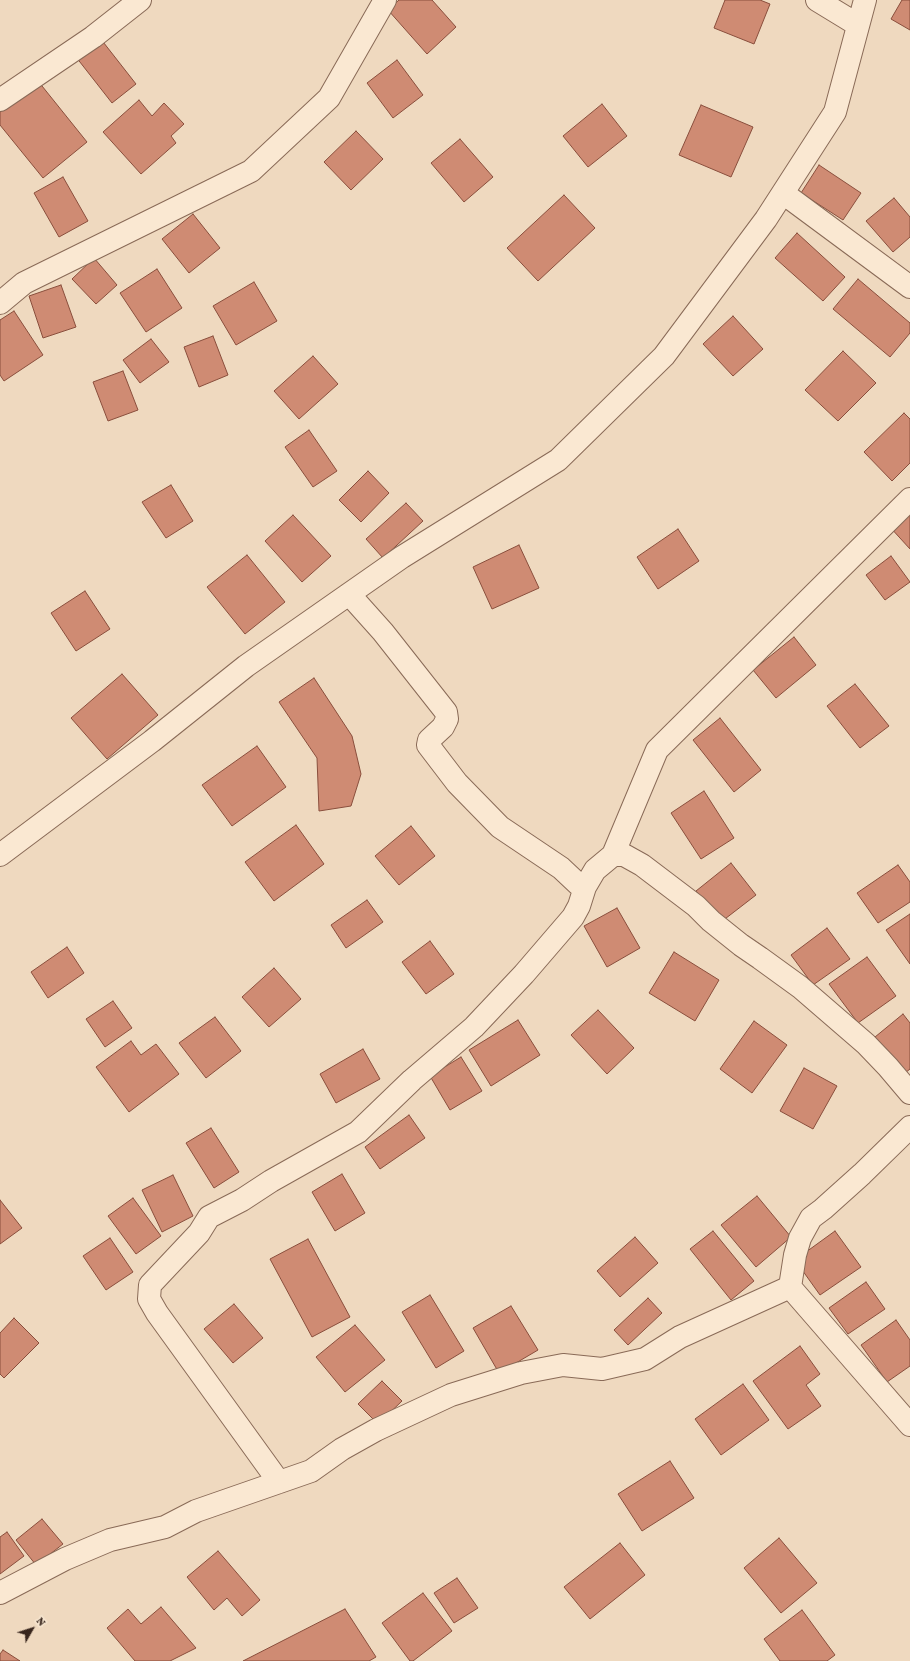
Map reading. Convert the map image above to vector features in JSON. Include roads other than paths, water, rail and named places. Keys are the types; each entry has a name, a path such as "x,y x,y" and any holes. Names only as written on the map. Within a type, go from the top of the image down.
{"street":[{"path":"0,100 93,36 140,0"},
{"path":"0,304 24,283 251,171 329,98 385,0"},
{"path":"817,0 858,24"},
{"path":"0,855 152,741 246,666 402,557 558,460 664,356 766,219 835,112 865,0"},
{"path":"783,193 910,287"},
{"path":"279,1482 157,1313 149,1299 150,1285 199,1233 209,1217 242,1200 271,1181 358,1132 412,1080 474,1027 524,974 573,917 579,906 585,887 595,870 613,855 657,750 910,499"},
{"path":"349,594 383,632 446,712 447,719 443,727 429,740 428,745 437,759 457,783 500,827 561,868 578,884 585,887"},
{"path":"613,855 624,855 658,876 696,906 710,921 741,946 800,987 866,1044 910,1093"},
{"path":"910,1127 856,1179 823,1209 810,1218 800,1238 795,1255 790,1287 910,1425"},
{"path":"0,1592 65,1559 110,1540 165,1527 196,1511 311,1471 342,1449 376,1430 451,1395 521,1374 563,1365 602,1369 645,1359 680,1337 790,1287"}]}
